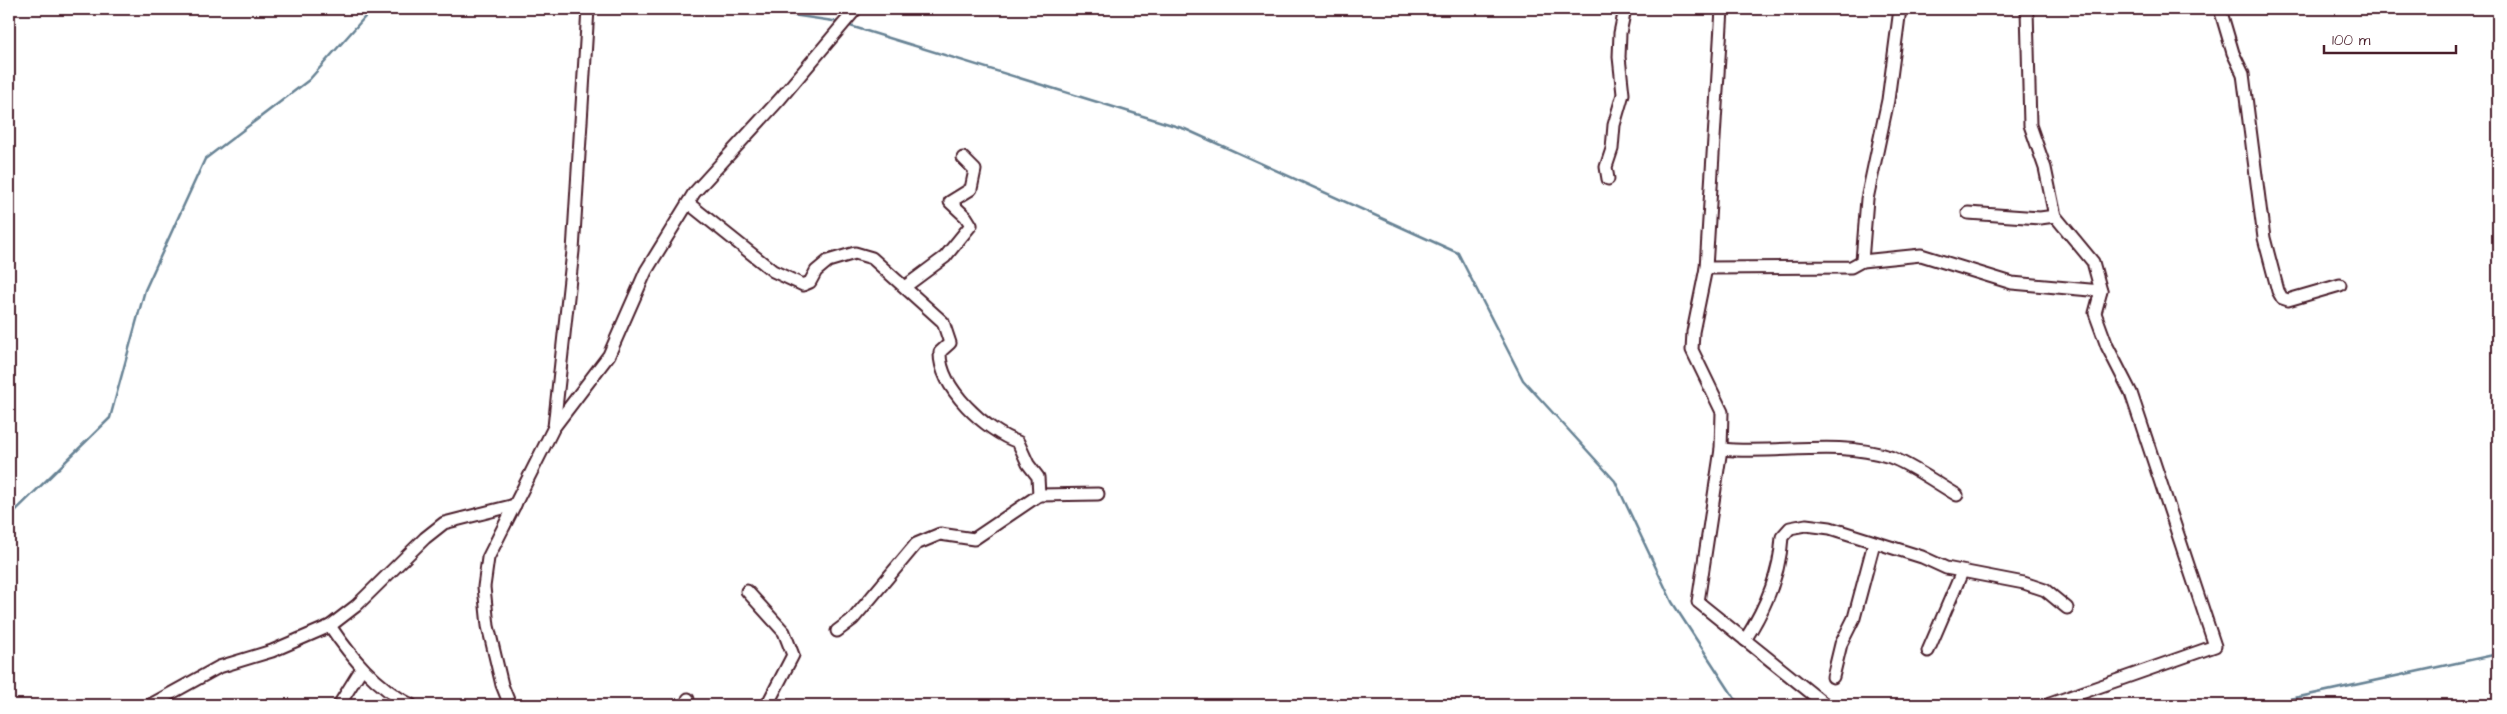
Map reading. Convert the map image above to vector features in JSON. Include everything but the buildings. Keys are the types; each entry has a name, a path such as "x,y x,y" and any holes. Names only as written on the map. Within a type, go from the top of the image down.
{"street":[{"path":"554,427 573,252 588,9"},
{"path":"510,705 502,685 488,626 484,586 488,558 554,427 609,355 646,271 694,193 780,98 856,9"},
{"path":"1608,179 1606,167 1612,148 1614,126 1621,105 1620,33 1625,9"},
{"path":"1722,9 1706,268 1693,332 1692,350 1722,412 1721,449 1698,602 1826,705"},
{"path":"1862,261 1867,199 1888,100 1900,9"},
{"path":"2027,9 2030,125 2045,168 2055,216 2093,262 2101,291 2095,313 2107,346 2131,393 2215,646 2047,705"},
{"path":"2220,9 2233,53 2243,74 2264,238 2278,291 2282,298 2288,300 2340,286"},
{"path":"906,286 944,257 970,225 966,217 950,202 971,189 975,170 963,158"},
{"path":"688,203 773,272 803,285 810,282 816,271 828,261 855,253 872,258 906,286 943,322 950,342 940,352 940,366 952,386 974,414 984,423 1002,436 1018,442 1028,464 1038,476 1039,495"},
{"path":"1968,213 2040,218 2055,216"},
{"path":"1706,268 1850,267 1862,261 1921,255 2012,283 2101,291"},
{"path":"1721,449 1745,452 1827,449 1890,457 1957,496"},
{"path":"837,631 853,619 889,579 916,544 940,534 974,539 1039,495 1098,494"},
{"path":"150,705 219,667 272,651 330,626 356,606 425,538 444,523 515,505"},
{"path":"1745,640 1769,598 1781,550 1782,537 1790,528 1806,525 1830,528 1874,544 1922,556 1946,568 2024,583 2045,590 2067,608"},
{"path":"1834,677 1841,644 1854,618 1874,544"},
{"path":"1928,651 1962,572"},
{"path":"747,591 784,632 793,655 767,705"},
{"path":"330,626 345,650 362,668 400,700 410,705"},
{"path":"339,705 362,668"}],"waterway":[{"path":"9,517 110,418 145,290 205,159 309,80 372,9"},
{"path":"760,9 840,22"},
{"path":"847,25 1185,129 1458,253 1523,380 1615,481 1672,602 1739,705"},
{"path":"2262,705 2498,654"}]}
